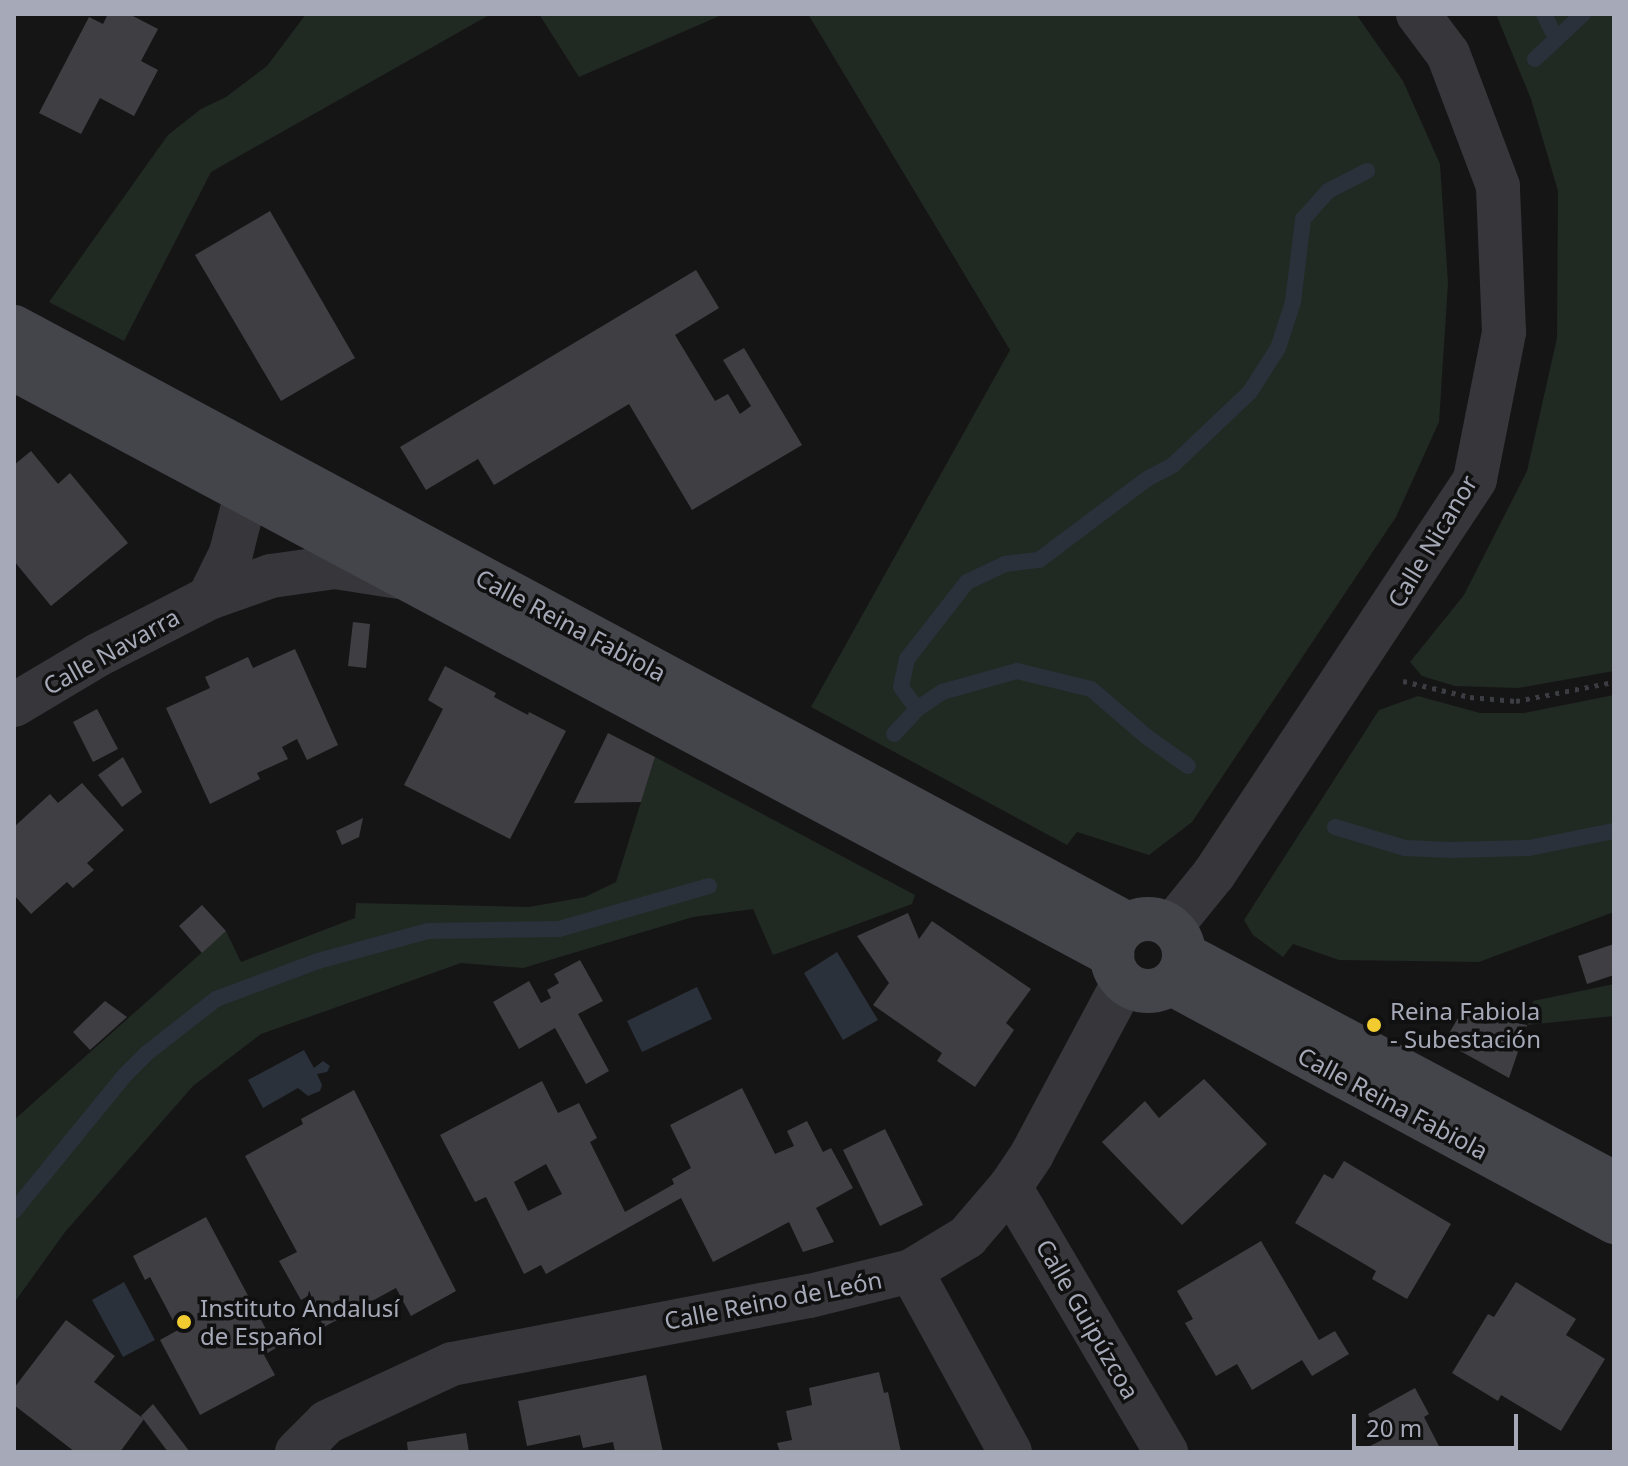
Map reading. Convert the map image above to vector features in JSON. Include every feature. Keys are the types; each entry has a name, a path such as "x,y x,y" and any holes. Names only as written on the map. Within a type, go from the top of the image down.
{"street":[{"name":"Calle Nicanor","path":"1176,955 1222,861 1475,479 1504,332 1498,186 1448,54 1418,14"},
{"name":"Calle Reina Fabiola","path":"14,327 234,445 1121,954"},
{"name":"Calle Reina Fabiola","path":"14,369 1121,954"},
{"name":"Calle Navarra","path":"209,598 231,553 246,492 234,445"},
{"name":"Calle Navarra","path":"14,705 98,655 209,598 271,576 335,567 406,578"},
{"path":"1157,920 1176,955 1156,991 1140,990 1121,954 1157,920"},
{"name":"Calle Reino de León","path":"297,1452 327,1422 452,1364 810,1296 911,1271 967,1237 1010,1187 1032,1154 1121,954"},
{"name":"Calle Reina Fabiola","path":"1176,955 1614,1183"},
{"name":"Calle Reina Fabiola","path":"1176,955 1614,1222"},
{"name":"Calle Guipúzcoa","path":"1010,1187 1166,1452"},
{"path":"911,1271 1010,1452"}],"path":[{"path":"1397,677 1470,697 1516,701 1614,682"}],"shaded area":[{"path":"306,14 491,14 211,172 124,341 49,302 168,135 201,109 226,97 267,66"},
{"path":"539,14 724,14 579,77"},
{"path":"808,14 1356,14 1403,81 1440,164 1448,283 1439,422 1396,517 1192,822 1149,855 1077,832 1067,845 811,707 1010,350"},
{"path":"1496,14 1614,14 1614,671 1518,688 1455,686 1422,676 1410,662 1464,595 1527,471 1557,338 1558,191 1531,99"},
{"path":"1614,695 1614,912 1479,962 1339,960 1293,944 1283,957 1253,935 1244,920 1379,710 1418,696 1480,713 1524,713"},
{"path":"655,757 915,895 912,904 773,955 753,909 693,917 523,968 461,963 261,1034 193,1086 65,1232 14,1303 14,1120 226,931 241,962 355,918 356,903 529,907 585,897 616,882"},
{"path":"837,952 878,1020 843,1040 804,973"},
{"path":"1614,984 1614,1016 1527,1025 1533,1001"},
{"path":"697,987 712,1019 642,1052 627,1021"},
{"path":"304,1050 314,1068 323,1061 330,1066 327,1072 317,1074 322,1085 320,1091 308,1096 298,1088 263,1108 248,1080"},
{"path":"124,1282 155,1340 123,1357 92,1300"}],"building":[{"path":"108,14 129,14 158,29 141,61 158,70 134,116 100,98 81,134 39,113 89,17 103,24"},
{"path":"270,211 355,358 281,401 195,255"},
{"path":"696,270 719,308 675,335 715,401 728,394 740,414 751,406 723,360 744,348 802,445 692,510 629,404 494,485 478,459 426,490 400,447"},
{"path":"31,451 58,484 70,473 128,543 51,606 14,561 14,465"},
{"path":"353,622 370,624 366,668 348,666"},
{"path":"295,649 338,745 307,760 297,739 282,747 288,759 257,773 260,779 210,804 166,708 210,688 205,677 248,657 253,668"},
{"path":"445,666 496,693 494,697 566,731 510,839 404,785 443,709 428,700"},
{"path":"97,709 118,749 93,762 73,722"},
{"path":"608,733 655,757 641,802 574,803"},
{"path":"123,757 142,792 122,807 98,775"},
{"path":"82,783 124,830 87,863 94,870 73,888 67,882 31,914 14,895 14,827 50,794 58,803"},
{"path":"363,818 359,837 342,845 336,831"},
{"path":"202,905 226,931 202,953 179,926"},
{"path":"908,913 919,939 932,921 1031,989 1006,1023 1014,1030 975,1087 937,1061 942,1053 873,1005 889,983 857,936"},
{"path":"1614,944 1614,975 1587,984 1578,956"},
{"path":"580,960 603,1001 578,1014 609,1071 586,1084 555,1028 519,1049 493,1002 529,981 541,1003 551,998 547,990 559,983 554,974"},
{"path":"105,1001 127,1017 90,1050 73,1032"},
{"path":"1461,1013 1527,1025 1509,1078 1444,1042"},
{"path":"1204,1079 1267,1144 1182,1225 1102,1142 1145,1101 1159,1118"},
{"path":"542,1081 558,1113 579,1103 597,1138 590,1142 625,1212 674,1184 672,1179 691,1168 670,1125 742,1088 775,1154 794,1146 787,1131 807,1121 823,1152 831,1148 853,1188 816,1208 834,1242 803,1252 789,1222 713,1262 681,1198 546,1274 541,1265 524,1274 486,1197 475,1202 440,1135","holes":["546,1164 562,1194 528,1211 514,1182"]},
{"path":"354,1090 456,1291 411,1316 396,1288 324,1327 308,1296 301,1300 279,1261 297,1252 245,1156 303,1124 301,1119"},
{"path":"885,1129 923,1205 880,1226 843,1150"},
{"path":"1344,1161 1451,1224 1407,1299 1372,1279 1376,1271 1295,1223 1324,1174 1333,1179"},
{"path":"206,1217 276,1348 264,1355 275,1375 200,1415 160,1340 178,1330 150,1277 145,1280 133,1256"},
{"path":"1261,1241 1319,1340 1335,1331 1349,1354 1312,1376 1302,1360 1252,1390 1237,1364 1216,1376 1185,1323 1193,1319 1177,1291"},
{"path":"1516,1282 1576,1319 1566,1335 1605,1359 1561,1431 1501,1395 1498,1401 1452,1373 1488,1314 1494,1317"},
{"path":"66,1320 115,1356 94,1382 144,1419 120,1452 75,1452 14,1405 14,1388"},
{"path":"879,1372 884,1393 888,1392 901,1452 780,1452 777,1443 792,1440 786,1411 812,1405 809,1388"},
{"path":"646,1375 663,1452 615,1452 613,1442 583,1448 580,1435 527,1446 518,1401"},
{"path":"1415,1388 1429,1414 1424,1417 1442,1452 1371,1452 1368,1447 1382,1440 1368,1414"},
{"path":"153,1404 190,1452 168,1452 141,1416"},
{"path":"466,1433 469,1452 408,1452 407,1442"}],"waterway":[{"path":"1544,14 1556,39"},
{"path":"1535,59 1583,14"},
{"path":"917,709 901,687 907,659 967,582 1005,564 1039,560 1147,479 1173,465 1250,392 1278,348 1293,302 1303,219 1328,191 1367,171"},
{"path":"894,734 917,709 942,692 1017,671 1091,689 1147,737 1188,766"},
{"path":"1335,827 1405,848 1451,850 1529,848 1614,831"},
{"path":"14,1211 125,1075 147,1053 216,999 318,961 428,931 559,929 709,886"}],"place":[{"name":"Reina Fabiola - Subestación","path":"1374,1025"},
{"name":"Instituto Andalusí de Español","path":"184,1322"}]}
